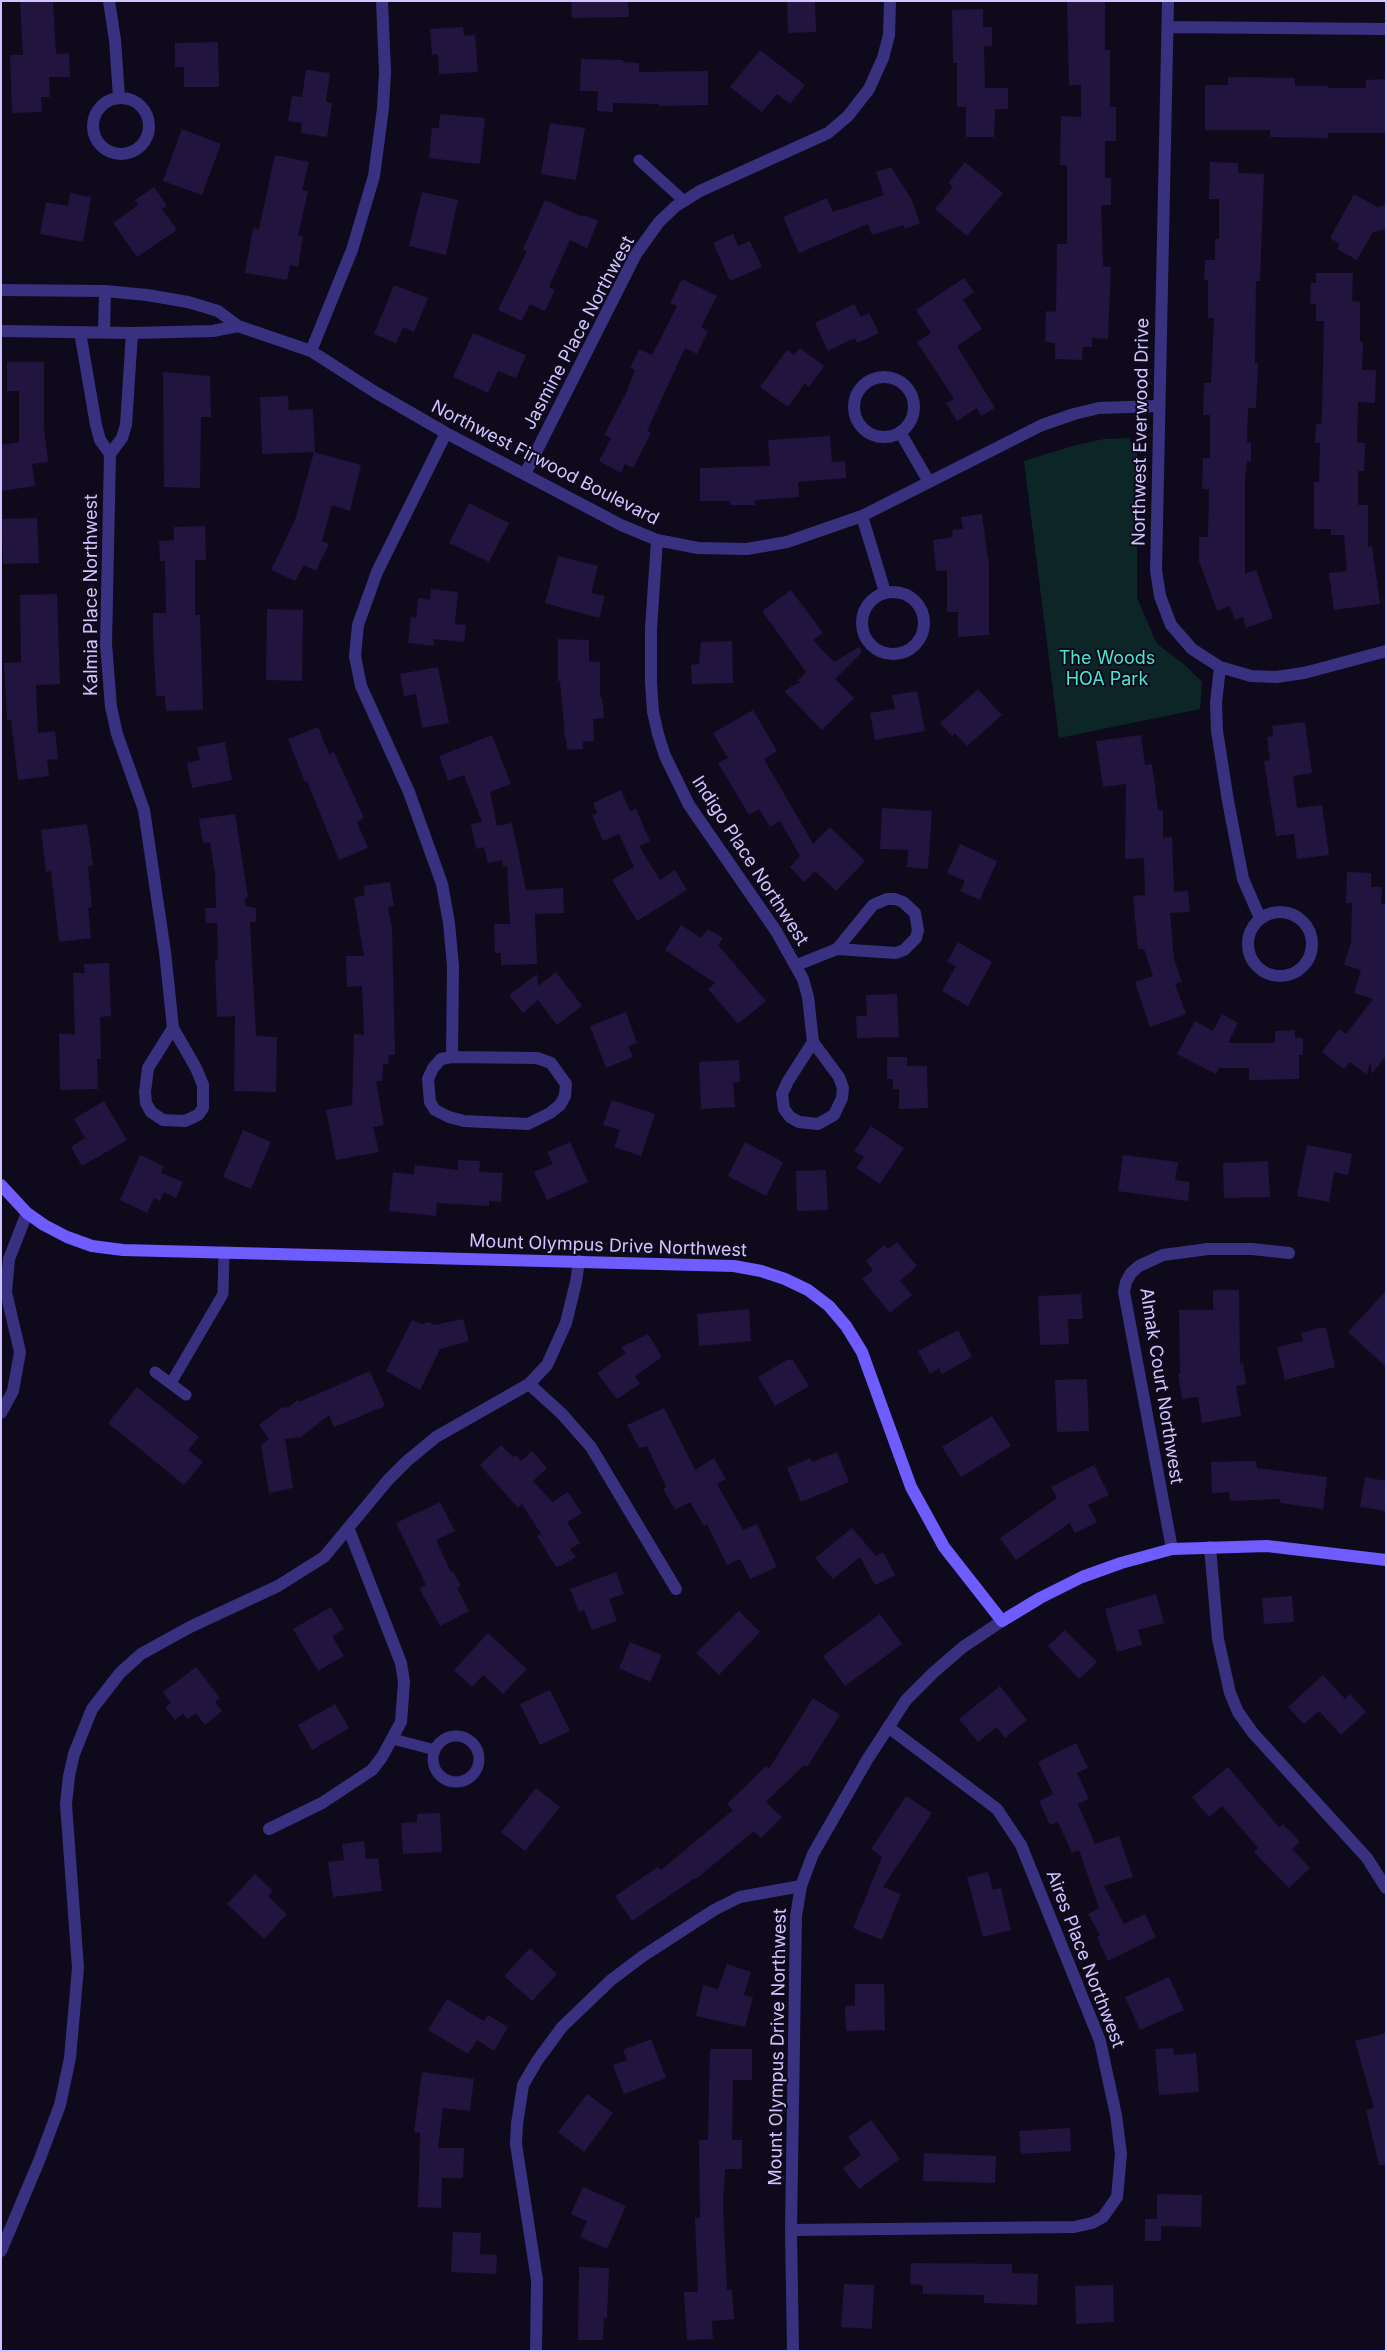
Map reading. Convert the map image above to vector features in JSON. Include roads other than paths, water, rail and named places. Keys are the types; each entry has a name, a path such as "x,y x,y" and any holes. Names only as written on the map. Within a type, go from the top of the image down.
{"street":[{"path":"109,1 115,40 119,97"},
{"path":"311,351 352,250 374,176 383,108 385,72 382,1"},
{"name":"Jasmine Place Northwest","path":"525,474 636,254 659,222 684,201 828,133 848,116 868,89 883,58 889,35 890,1"},
{"name":"Northwest Everwood Drive","path":"1168,1 1156,570 1160,596 1172,625 1192,649 1220,667 1251,676 1276,677 1304,672 1386,651"},
{"path":"1168,27 1386,29"},
{"path":"119,97 136,101 142,107 149,124 145,141 139,147 122,154 105,150 99,144 92,128 96,111 102,104 119,97"},
{"name":"Northwest Firwood Boulevard","path":"1,290 105,291 148,295 188,302 218,311 238,326 311,351 375,392 446,433 620,525 657,540 698,548 747,549 787,542 862,516 1042,425 1074,414 1100,408 1159,406"},
{"path":"104,333 105,291"},
{"path":"1,331 132,333 214,331 238,326"},
{"path":"80,332 96,425 100,440 110,454 122,438 126,425 132,333"},
{"path":"885,377 903,384 909,390 914,409 912,418 900,432 882,438 873,436 858,424 853,406 860,388 867,382 885,377"},
{"path":"900,432 929,482"},
{"path":"446,433 377,572 358,625 356,656 361,686 409,792 442,884 449,924 453,966 452,1057"},
{"name":"Kalmia Place Northwest","path":"110,454 106,644 111,707 117,734 144,810 173,1028 196,1068 203,1085 203,1108 198,1115 185,1121 163,1120 151,1112 146,1103 145,1092 148,1068 173,1028"},
{"path":"862,516 885,592"},
{"name":"Indigo Place Northwest","path":"657,540 651,628 651,682 653,712 665,756 689,805 776,931 797,965 808,997 813,1042"},
{"path":"885,592 895,592 913,599 923,616 924,626 916,644 900,653 890,654 872,647 862,630 864,611 876,596 885,592"},
{"path":"1220,667 1216,702 1217,731 1224,775 1243,880 1260,918"},
{"name":"Indigo Place Northwest","path":"797,965 837,949 896,953 904,950 916,938 918,921 915,913 903,902 895,899 887,899 873,905 837,949"},
{"path":"1269,913 1289,913 1305,924 1312,942 1306,962 1299,969 1281,976 1271,974 1254,963 1250,954 1249,934 1260,918 1269,913"},
{"path":"813,1042 840,1077 843,1088 842,1098 834,1115 818,1124 799,1122 790,1117 784,1109 782,1094 788,1081 813,1042"},
{"path":"452,1057 537,1058 551,1062 566,1084 565,1096 560,1105 550,1113 528,1124 464,1121 449,1117 435,1110 430,1102 428,1079 433,1068 441,1060 452,1057"},
{"name":"Mount Olympus Drive Northwest","path":"1,1185 27,1213 67,1237 92,1246 123,1250 734,1266 761,1270 808,1290 829,1306 846,1326 862,1352 911,1487 944,1547 1002,1621 964,1647 933,1672 906,1700 813,1854 801,1886 796,1916 791,2230 793,2351"},
{"path":"1,1414 13,1390 20,1352 6,1292 9,1259 27,1213"},
{"name":"Almak Court Northwest","path":"1172,1549 1124,1292 1126,1282 1131,1273 1139,1266 1163,1255 1208,1249 1252,1249 1289,1253"},
{"path":"1,2250 39,2161 60,2105 70,2058 78,1968 66,1804 74,1754 92,1709 120,1672 141,1654 163,1641 278,1586 324,1557 349,1530 388,1480 436,1437 529,1384 547,1365 566,1323 579,1261"},
{"path":"529,1384 561,1413 590,1447 676,1589"},
{"path":"269,1829 322,1803 372,1770 393,1739 401,1722 404,1682 401,1663 349,1530"},
{"path":"1002,1621 1040,1598 1082,1577 1121,1563 1172,1549 1267,1546 1386,1560"},
{"path":"1210,1547 1218,1640 1230,1693 1238,1712 1253,1732 1367,1858 1386,1888"},
{"name":"Aires Place Northwest","path":"791,2230 1074,2227 1092,2224 1103,2217 1117,2197 1121,2154 1109,2081 1100,2041 1021,1845 997,1808 888,1727"},
{"path":"536,2351 536,2280 516,2144 523,2085 537,2061 562,2028 611,1980 643,1956 714,1910 740,1897 801,1886"}],"lane":[{"path":"639,160 684,201"},
{"path":"172,1383 223,1294 224,1252"},
{"path":"155,1372 186,1395"},
{"path":"460,1736 468,1739 478,1751 478,1766 470,1778 463,1781 448,1781 437,1772 433,1757 435,1750 445,1739 460,1736"},
{"path":"393,1739 435,1750"}],"park label":[{"name":"The Woods HOA Park","path":"1107,670"}]}
